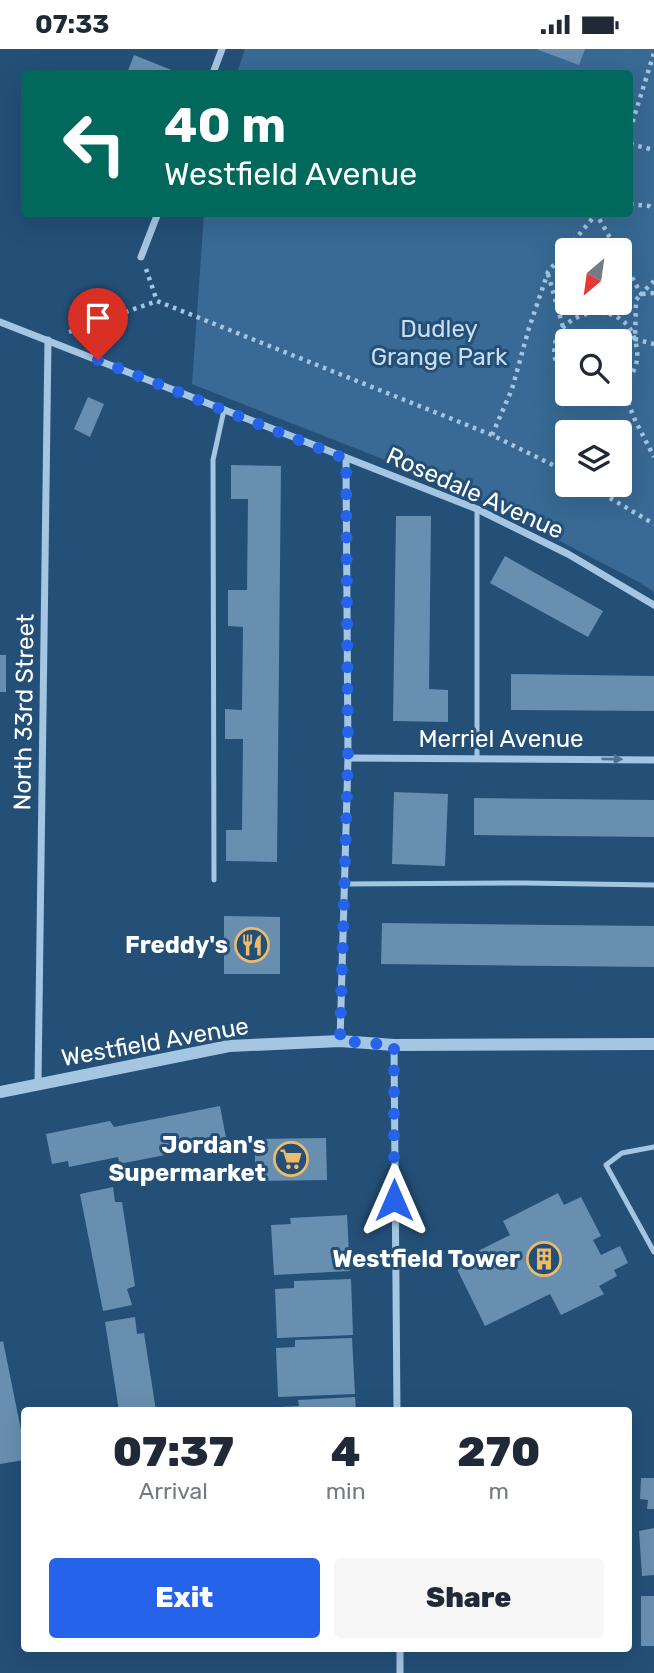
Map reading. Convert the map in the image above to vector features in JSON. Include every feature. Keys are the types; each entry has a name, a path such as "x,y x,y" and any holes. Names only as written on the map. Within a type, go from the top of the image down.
{"street":[{"path":"214,70 222,49"},
{"path":"141,257 156,217"},
{"name":"Rosedale Avenue","path":"0,322 477,509 568,554 654,605"},
{"name":"North 33rd Street","path":"38,1084 48,340"},
{"path":"340,1041 348,758 346,459"},
{"name":"Merriel Avenue","path":"348,758 654,759"},
{"name":"Westfield Avenue","path":"0,1092 229,1046 340,1041 394,1045 654,1044"},
{"path":"394,1045 397,1407"},
{"path":"400,1652 400,1673"}],"lane":[{"path":"214,880 214,460 224,410"},
{"path":"477,509 477,758"},
{"path":"344,884 654,885"},
{"path":"654,1147 622,1153 606,1165 654,1252"}],"path":[{"path":"633,120 654,53"},
{"path":"633,145 654,150"},
{"path":"633,204 649,206 654,210"},
{"path":"492,435 512,389 548,272 595,217"},
{"path":"600,217 611,238"},
{"path":"141,257 157,301"},
{"path":"548,272 563,327 574,317 591,312 606,313 620,319 631,330 638,353 632,374"},
{"path":"632,276 642,294"},
{"path":"635,339 636,300 654,281"},
{"path":"642,294 654,293"},
{"path":"48,340 157,301 492,435 555,466"},
{"path":"635,339 654,344"},
{"path":"629,406 654,457"},
{"path":"608,497 654,524"}],"green space":[{"name":"Dudley Grange Park","path":"245,49 654,49 654,592 459,489 192,384 204,217 633,217 633,70 238,70"}],"building":[{"path":"536,49 585,49 579,65"},
{"path":"134,55 172,70 128,70"},
{"path":"88,397 104,404 90,437 74,429"},
{"path":"231,465 281,466 277,862 226,861 226,830 242,830 243,739 225,739 225,709 242,710 243,627 228,626 228,590 247,590 248,499 231,499"},
{"path":"396,516 431,516 429,689 448,690 448,722 393,721"},
{"path":"505,556 603,611 588,637 490,583"},
{"path":"0,655 6,655 6,692 0,692"},
{"path":"511,674 654,676 654,711 511,710"},
{"path":"394,792 448,794 445,866 392,864"},
{"path":"474,798 654,800 654,837 474,835"},
{"name":"Freddy's","path":"224,916 280,917 280,974 224,974"},
{"path":"382,923 654,926 654,967 381,964"},
{"path":"220,1106 227,1143 119,1164 118,1157 69,1167 68,1161 52,1164 46,1134 110,1121 114,1127"},
{"name":"Jordan's Supermarket","path":"326,1138 327,1180 255,1181 255,1139"},
{"path":"113,1187 115,1202 122,1202 135,1286 127,1289 132,1305 103,1311 80,1194"},
{"name":"Westfield Tower","path":"558,1193 564,1205 581,1197 601,1236 593,1240 601,1255 620,1246 628,1263 614,1270 617,1276 599,1286 604,1294 561,1315 550,1294 485,1326 454,1263 510,1235 503,1221"},
{"path":"347,1215 350,1271 274,1275 271,1225 291,1224 290,1218"},
{"path":"351,1279 353,1335 277,1338 275,1289 294,1288 294,1281"},
{"path":"135,1317 137,1334 144,1333 155,1407 118,1407 105,1322"},
{"path":"352,1338 355,1394 278,1397 276,1348 295,1347 295,1340"},
{"path":"3,1341 21,1430 21,1460 0,1464 0,1342"},
{"path":"355,1397 356,1407 280,1407 299,1406 298,1400"},
{"path":"641,1478 654,1478 654,1509 647,1509 648,1500 640,1499"},
{"path":"654,1528 654,1575 642,1576 639,1531"},
{"path":"641,1596 654,1596 654,1646 641,1646"}],"place":[{"name":"Freddy's","path":"252,945"},
{"name":"Jordan's Supermarket","path":"291,1159"},
{"name":"Westfield Tower","path":"544,1259"}],"route":[{"path":"98,360 346,459 348,758 340,1041 394,1045 394,1200"}]}
